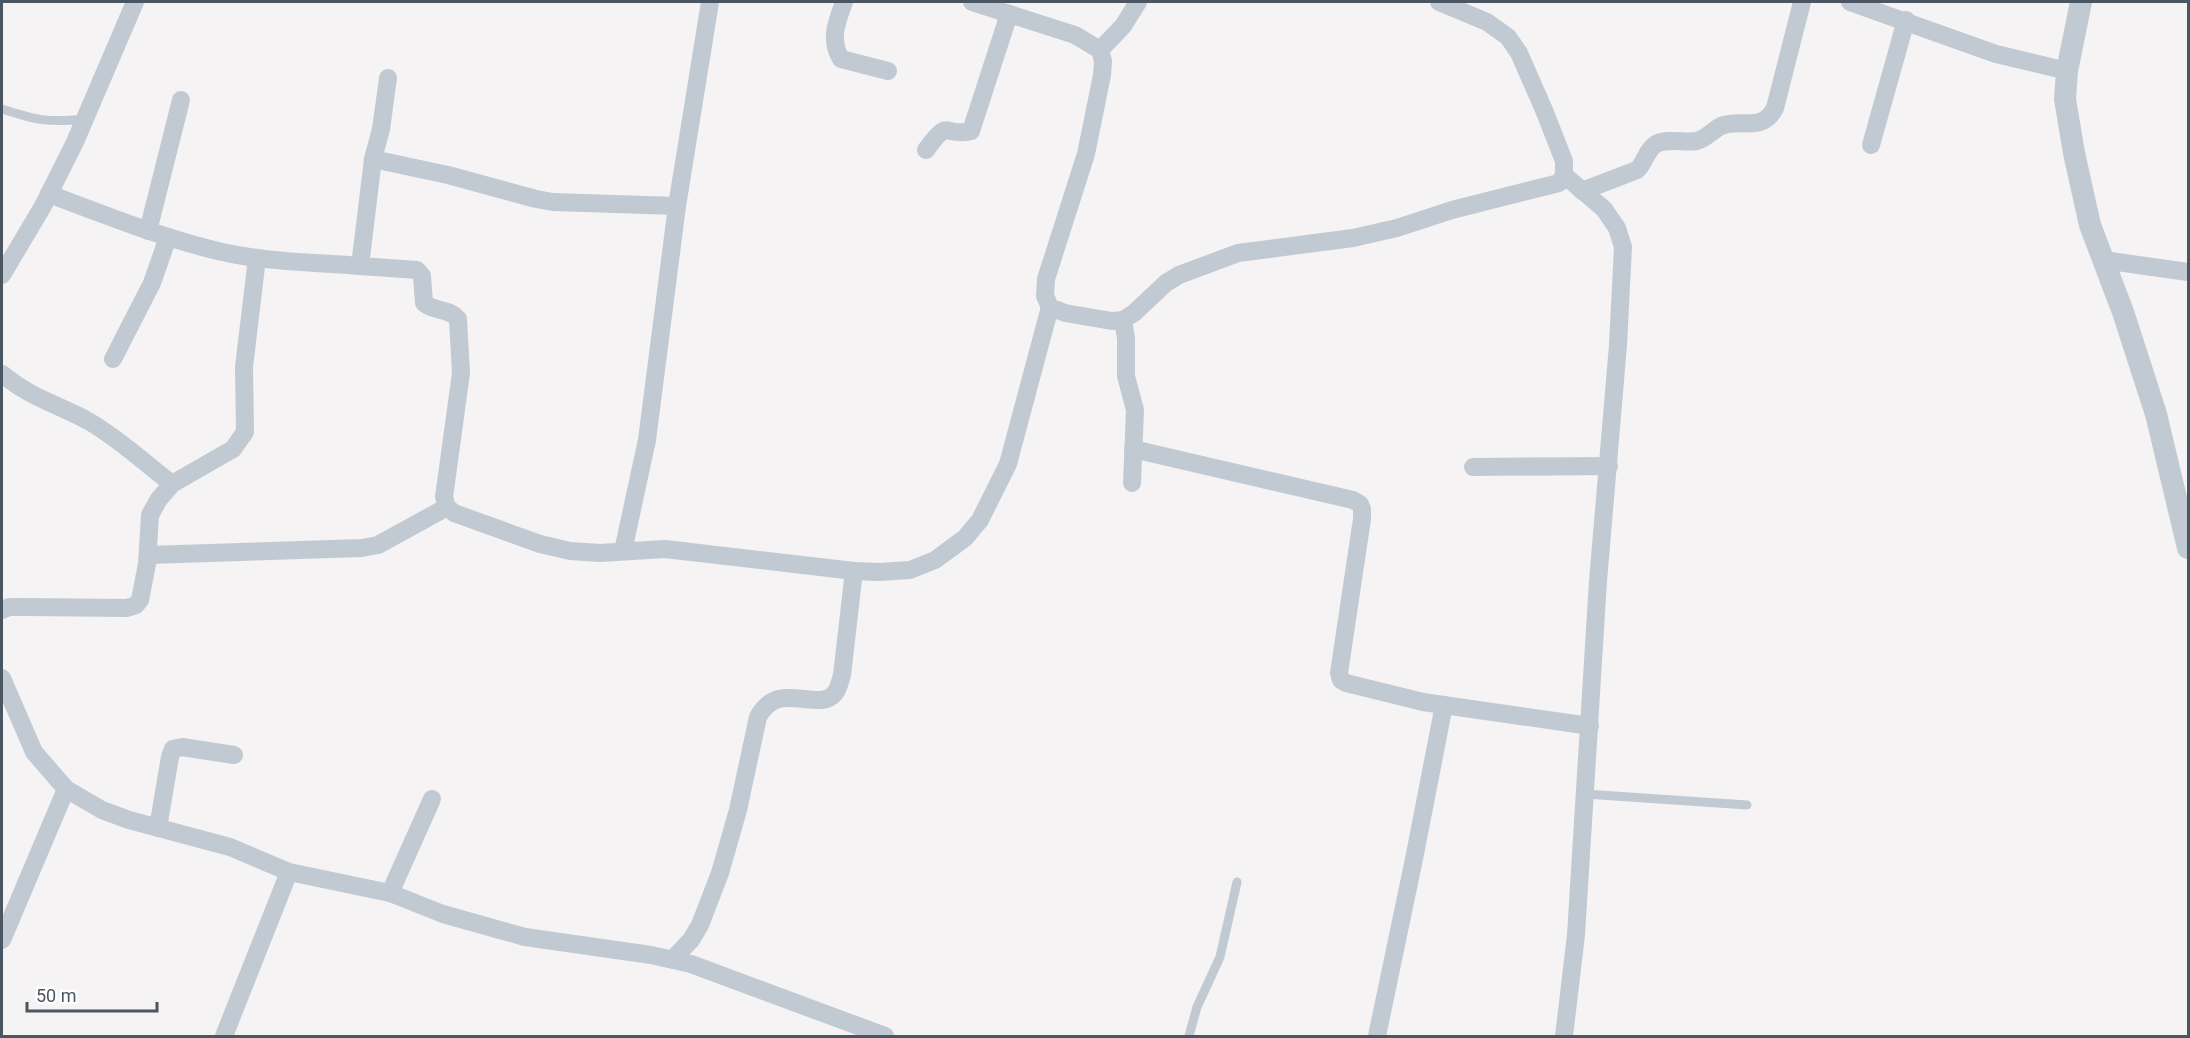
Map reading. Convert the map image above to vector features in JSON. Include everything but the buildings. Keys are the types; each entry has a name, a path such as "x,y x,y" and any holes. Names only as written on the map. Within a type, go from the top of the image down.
{"street":[{"path":"2,275 49,194 85,119 135,2"},
{"path":"623,551 646,440 676,206 710,2"},
{"path":"844,2 834,34 835,48 841,59 888,71"},
{"path":"972,2 1074,35 1100,50 1103,61 1102,75 1086,154 1046,279 1045,296 1058,310 1100,319 1123,320 1134,313 1166,283 1214,260 1238,253 1353,238 1559,183 1564,175 1564,161 1544,110 1514,45 1487,22 1439,2"},
{"path":"1100,50 1123,26 1138,2"},
{"path":"1581,191 1637,170 1642,166 1650,148 1659,142 1696,141 1722,126 1760,123 1771,116 1802,2"},
{"path":"1850,2 1906,20 1996,54 2067,71"},
{"path":"2081,2 2067,71 2065,99 2070,135 2087,214 2123,312 2156,414 2188,548"},
{"path":"926,150 937,135 944,130 971,131 1009,14"},
{"path":"1871,145 1906,20"},
{"path":"360,266 373,159 381,129 388,78"},
{"path":"148,231 181,100"},
{"path":"373,159 448,175 536,200 676,206"},
{"path":"1564,175 1604,209 1617,228 1623,247 1609,466 1598,581 1576,935 1564,1036"},
{"path":"49,194 148,231 211,250 256,258 417,270 422,276 424,303 431,309 454,314 458,319 461,373 444,497 447,507 454,513 540,544 570,552 665,549 879,572 910,570 935,560 965,538 980,520 1008,464 1058,310"},
{"path":"113,359 152,283 168,237"},
{"path":"2,610 9,607 127,608 140,600 148,555 150,515 172,484 233,450 243,437 246,426 244,367 256,258"},
{"path":"2103,260 2188,272"},
{"path":"1123,320 1126,338 1127,383 1135,410 1132,483"},
{"path":"2,374 18,388 39,400 91,423 172,484"},
{"path":"1133,449 1320,491 1360,504 1362,519 1340,665 1341,680 1368,690 1444,705 1590,726"},
{"path":"1473,467 1609,466"},
{"path":"148,555 362,548 378,545 447,507"},
{"path":"673,959 691,940 700,925 720,873 738,810 758,717 763,708 770,701 778,698 823,699 832,696 837,691 842,675 854,571"},
{"path":"2,678 34,752 66,789 102,810 129,820 230,847 289,872 390,893 443,915 525,937 673,959 885,1036"},
{"path":"1377,1036 1419,839 1444,705"},
{"path":"158,828 173,749 182,747 234,755"},
{"path":"2,940 66,789"},
{"path":"390,893 432,799"},
{"path":"224,1036 289,872"}],"lane":[{"path":"2,109 39,121 85,119"},
{"path":"1585,794 1747,805"},
{"path":"1189,1036 1205,985 1220,957 1237,882"}]}
